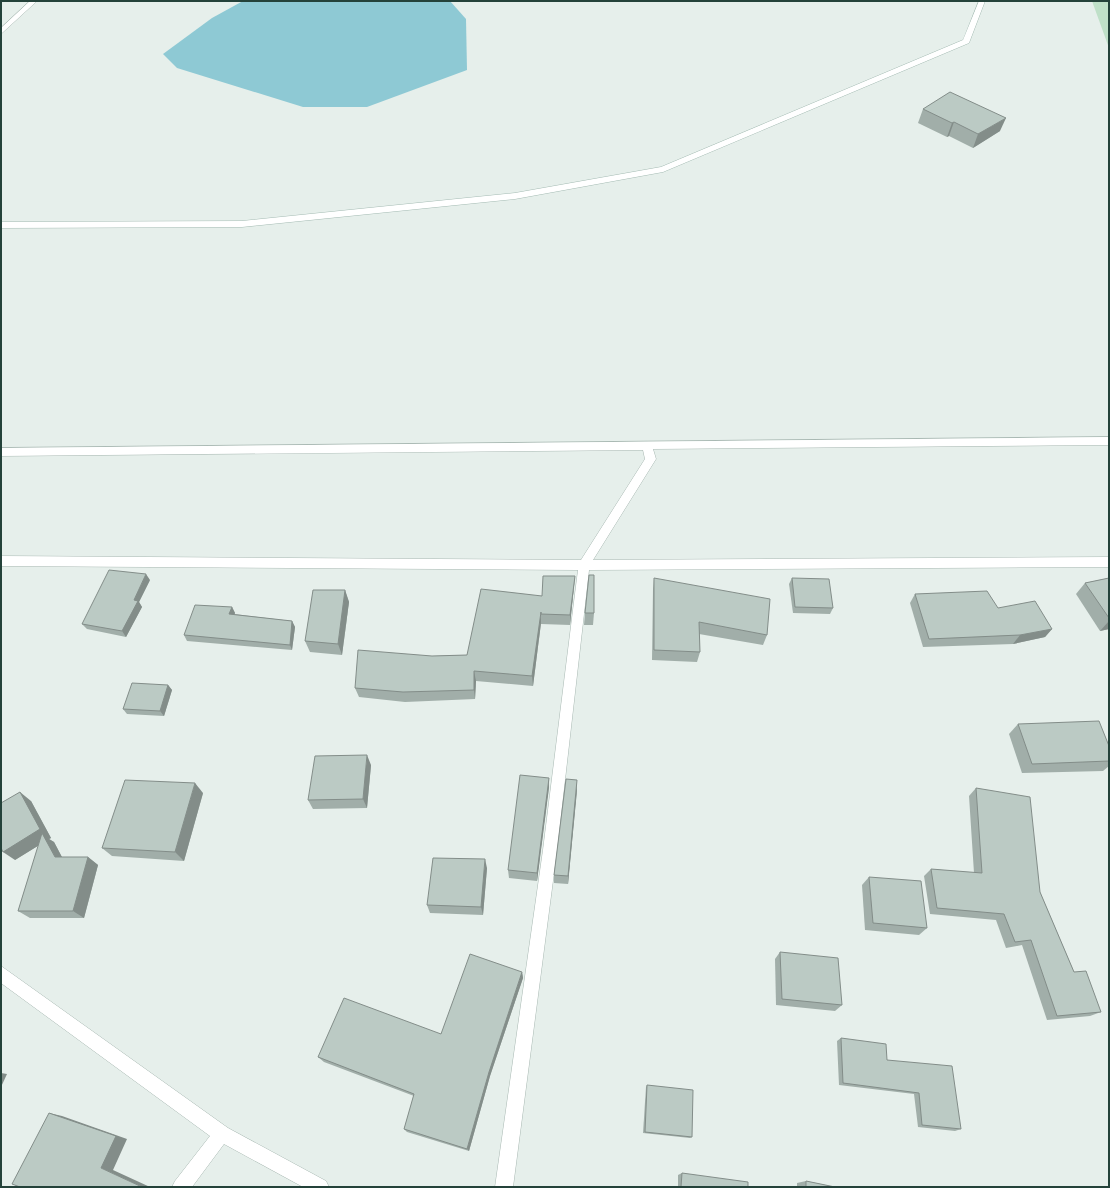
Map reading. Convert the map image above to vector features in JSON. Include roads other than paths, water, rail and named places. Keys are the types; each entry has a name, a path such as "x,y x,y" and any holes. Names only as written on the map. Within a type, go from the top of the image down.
{"street":[{"path":"1,32 34,1"},
{"path":"1,225 242,224 515,196 662,169 966,41 982,1"},
{"path":"1,452 1109,441"},
{"path":"504,1187 549,858 584,565 651,458 647,446"},
{"path":"1,561 584,565 1109,562"},
{"path":"1,974 222,1134 320,1187"},
{"path":"181,1187 222,1134"}],"water":[{"path":"243,1 450,1 466,19 467,70 367,107 303,107 177,68 163,54 212,18"}]}
